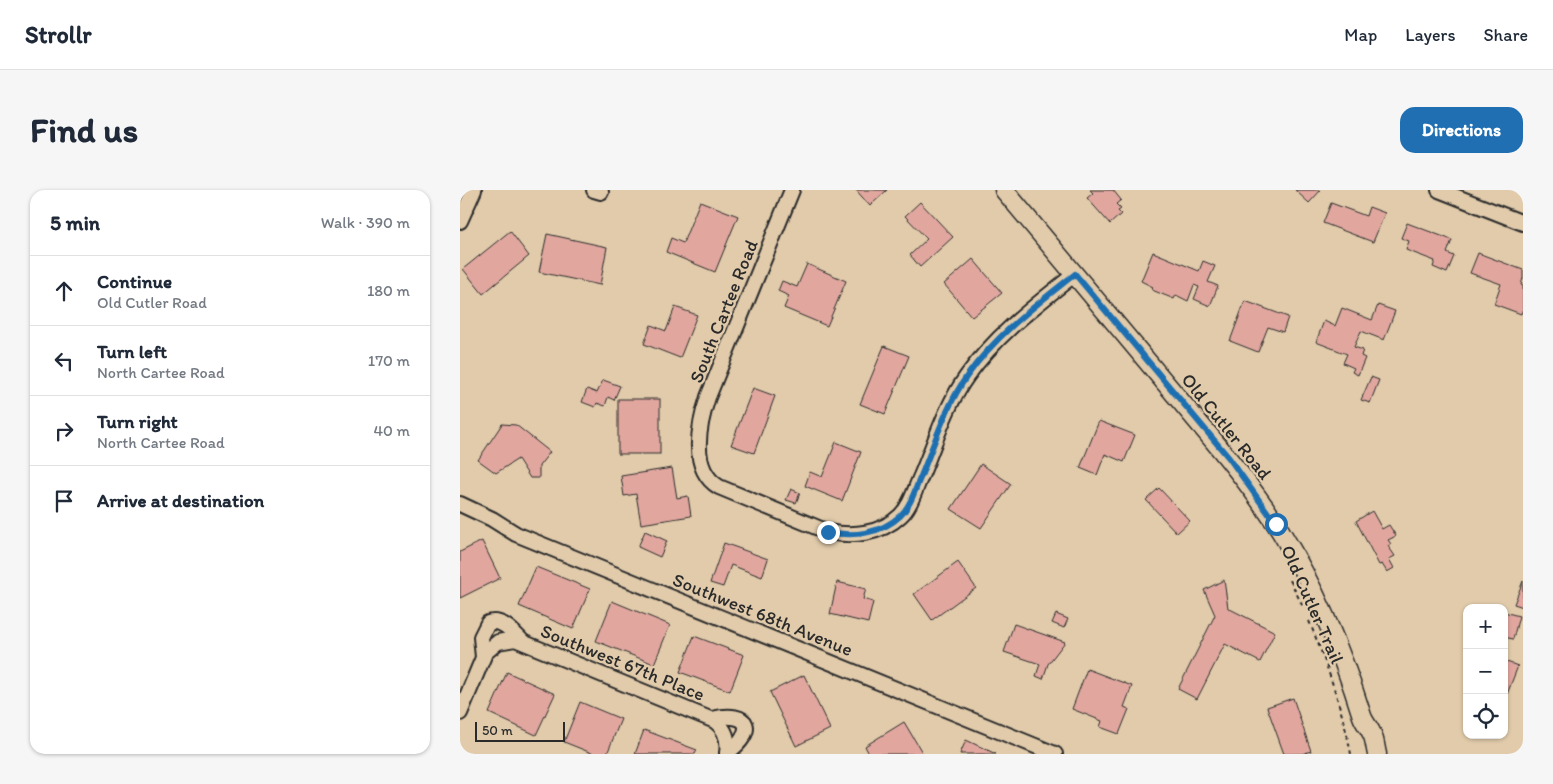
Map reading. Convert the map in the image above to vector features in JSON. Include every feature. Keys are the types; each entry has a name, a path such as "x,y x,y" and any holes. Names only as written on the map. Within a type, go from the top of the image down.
{"main road":[{"name":"Old Cutler Road","path":"1004,190 1229,458 1281,533 1326,620 1345,665 1363,721"},
{"path":"1363,721 1361,735 1365,754"},
{"path":"1363,721 1372,733 1377,754"}],"street":[{"path":"460,221 474,190"},
{"name":"South Cartee Road","path":"792,190 708,397 702,420 700,460 707,478 726,491 828,532 864,533 883,527 901,515 907,507 954,399 966,378 1007,330 1075,274"},
{"path":"1439,190 1523,224"},
{"name":"Southwest 68th Avenue","path":"460,504 492,519 516,534 1055,754"},
{"path":"460,713 483,657 482,637 488,623 497,622 503,624 522,641"},
{"name":"Southwest 67th Place","path":"483,657 489,648 498,642 515,639 522,641 712,719 720,724 726,735 727,754"},
{"path":"712,719 724,716 735,717 740,718 745,723 744,737 727,754"}],"path":[{"name":"Old Cutler Trail","path":"1289,579 1322,650 1341,710 1351,754"}],"building":[{"path":"856,190 887,190 870,206"},
{"path":"1090,190 1113,190 1121,200 1116,204 1121,209 1118,211 1121,214 1110,224 1087,198 1093,193"},
{"path":"1295,190 1319,190 1320,191 1309,203"},
{"path":"700,201 738,216 715,272 666,252 671,238 683,243"},
{"path":"920,202 953,237 920,267 910,255 927,239 905,216"},
{"path":"1331,203 1366,216 1369,207 1385,213 1373,242 1323,223"},
{"path":"1407,223 1452,240 1447,253 1454,256 1447,273 1433,267 1435,261 1406,250 1409,241 1401,238"},
{"path":"510,231 529,256 483,294 463,269"},
{"path":"547,234 607,247 600,285 539,272"},
{"path":"1153,252 1199,271 1203,261 1215,266 1208,282 1218,286 1210,306 1194,299 1199,287 1194,285 1188,301 1176,295 1174,299 1152,290 1153,287 1141,281"},
{"path":"1478,253 1523,270 1521,285 1523,286 1523,308 1521,314 1494,304 1501,284 1470,273"},
{"path":"973,259 1002,293 972,317 944,284"},
{"path":"807,264 846,281 827,326 784,308 789,296 778,291 782,281 797,287"},
{"path":"1245,301 1288,317 1283,332 1268,327 1258,352 1230,341"},
{"path":"1378,305 1395,311 1384,340 1361,331 1354,347 1363,350 1361,356 1365,358 1358,375 1352,372 1354,368 1343,363 1347,354 1316,342 1324,321 1335,326 1342,308 1372,320"},
{"path":"675,307 697,315 680,358 644,344 651,325 666,331"},
{"path":"884,346 909,356 885,414 860,404"},
{"path":"1371,377 1379,380 1370,403 1361,400"},
{"path":"603,380 620,386 614,400 608,397 605,406 597,403 595,407 582,402 587,389 597,393"},
{"path":"753,388 775,396 754,453 731,445"},
{"path":"618,399 660,399 660,454 618,454"},
{"path":"1099,421 1135,435 1124,462 1105,454 1097,475 1080,468"},
{"path":"502,424 516,425 550,452 539,466 539,478 530,478 518,459 496,473 478,460"},
{"path":"836,442 861,452 842,501 805,486 810,472 822,477"},
{"path":"981,464 1011,484 981,528 951,509"},
{"path":"672,468 677,498 688,496 691,516 641,524 636,494 624,496 621,476"},
{"path":"1159,488 1190,521 1177,533 1146,500"},
{"path":"791,489 800,493 796,503 786,500"},
{"path":"1372,511 1382,529 1389,525 1396,536 1388,540 1391,544 1388,546 1395,556 1389,559 1394,568 1387,572 1382,564 1379,565 1356,521"},
{"path":"645,531 667,541 660,557 638,547"},
{"path":"482,541 500,578 460,598 460,552"},
{"path":"724,543 768,559 762,577 731,565 723,587 710,583"},
{"path":"958,562 976,588 932,620 914,594"},
{"path":"536,567 590,589 573,629 519,606"},
{"path":"1224,580 1228,608 1275,632 1260,662 1225,644 1197,699 1178,689 1215,615 1204,590"},
{"path":"1523,581 1523,607 1514,604"},
{"path":"837,582 866,589 863,599 873,602 868,623 830,614"},
{"path":"612,601 670,625 654,664 596,641"},
{"path":"1508,613 1519,616 1513,639 1508,638"},
{"path":"1056,614 1068,619 1064,628 1052,623"},
{"path":"1014,624 1065,642 1048,664 1043,679 1036,676 1040,664 1004,652"},
{"path":"694,636 744,655 730,691 680,672"},
{"path":"1508,662 1518,666 1508,692"},
{"path":"1087,669 1132,686 1124,707 1129,709 1119,734 1100,727 1102,721 1072,709"},
{"path":"507,672 555,694 536,735 489,713"},
{"path":"804,675 830,729 796,746 770,692"},
{"path":"1293,698 1311,751 1302,754 1284,754 1267,707"},
{"path":"580,702 621,719 607,754 594,754 564,742"},
{"path":"904,722 923,754 869,754 865,746"},
{"path":"644,730 697,750 695,754 635,754"},
{"path":"966,740 996,754 960,754"}],"route":[{"path":"828,532 846,534 874,531 893,522 901,515 912,498 938,434 966,378 988,349 1007,330 1075,274 1229,458 1276,524"}]}
